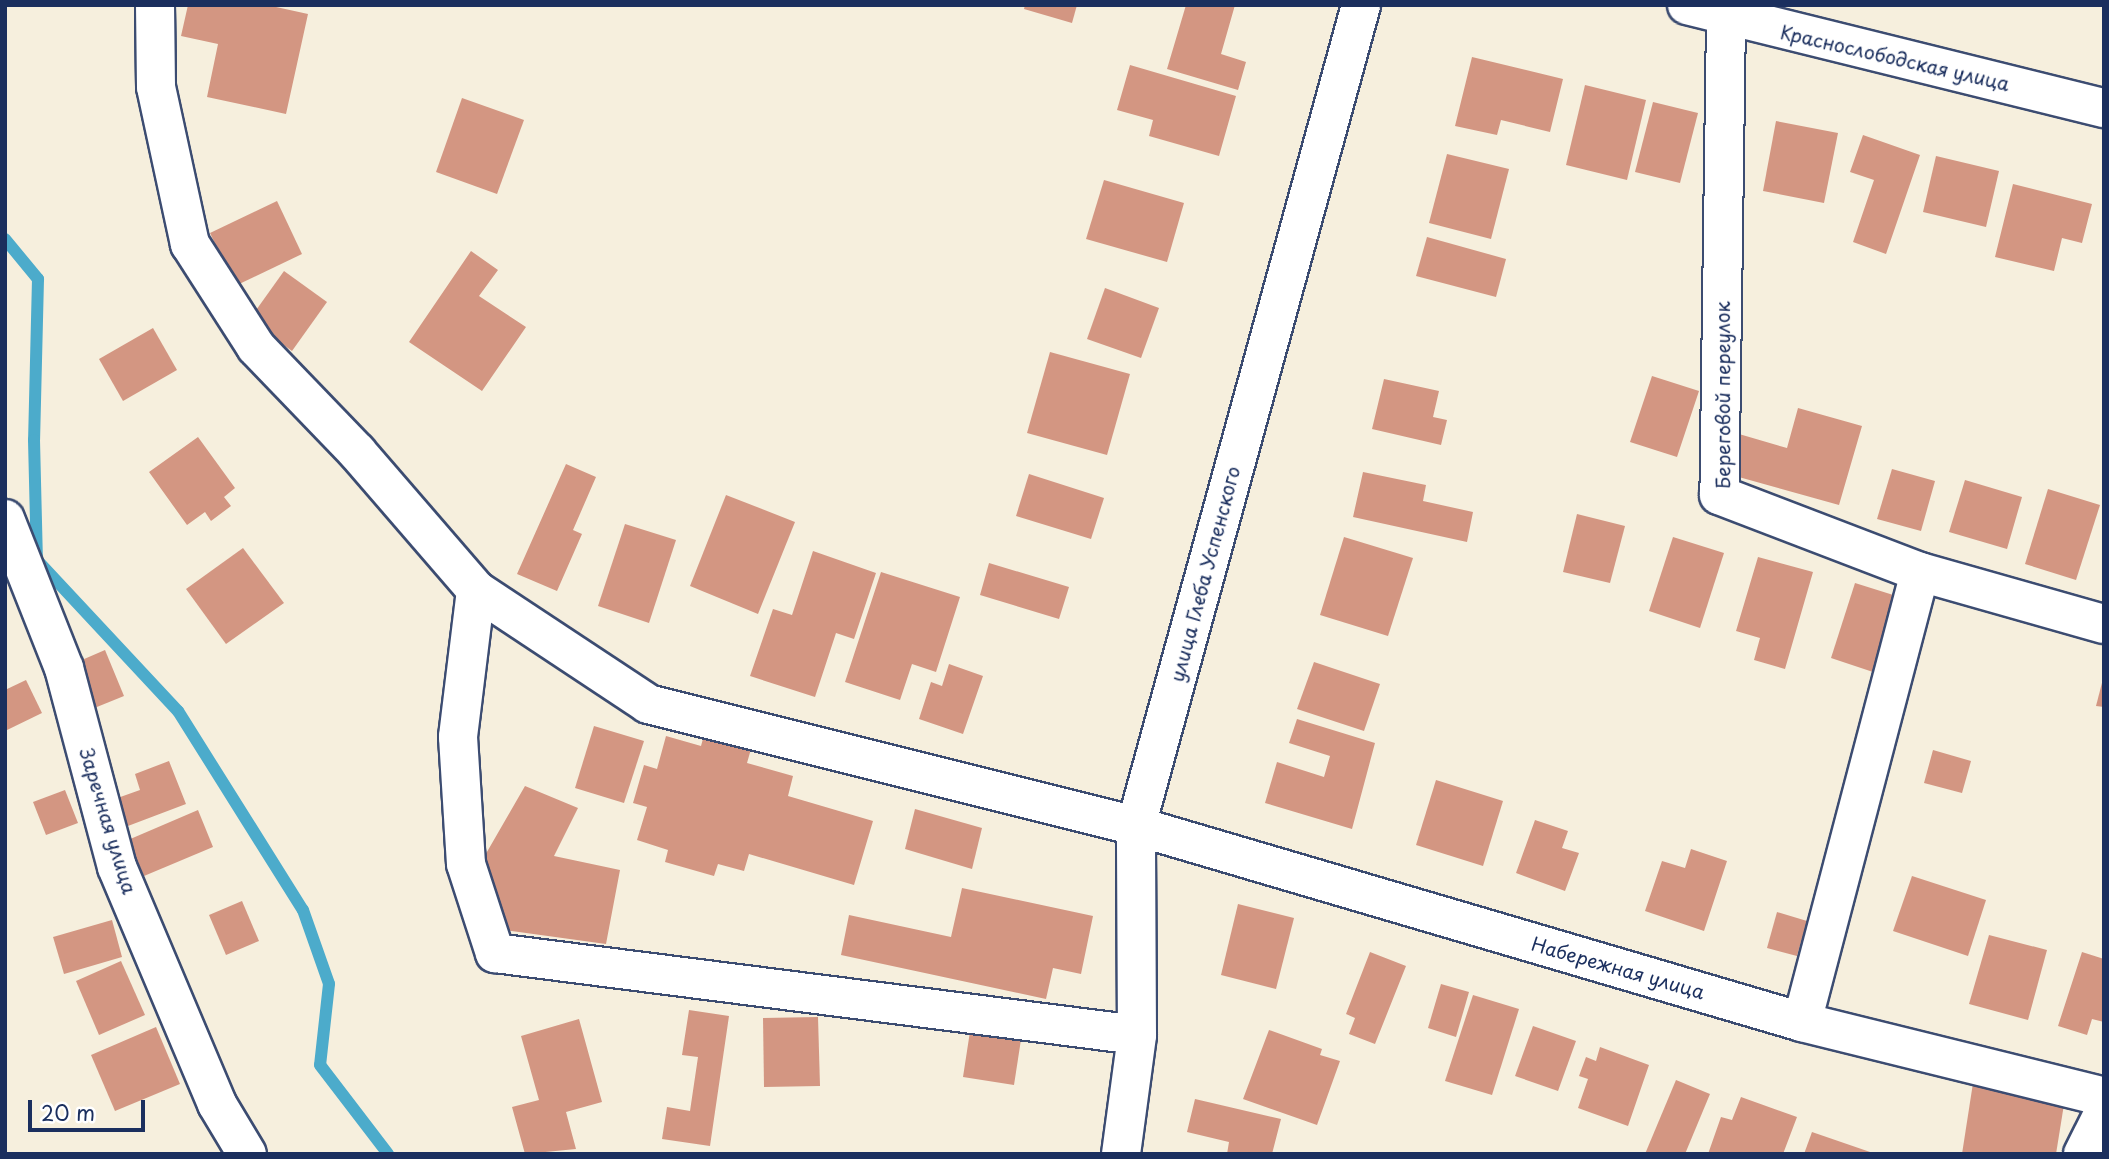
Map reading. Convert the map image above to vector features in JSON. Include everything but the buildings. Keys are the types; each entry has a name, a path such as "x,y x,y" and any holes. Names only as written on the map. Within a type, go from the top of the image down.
{"street":[{"name":"Набережная улица","path":"155,5 156,87 190,244 256,347 357,452 476,590 648,704 1136,826 1802,1022 2104,1097"},
{"name":"улица Глеба Успенского","path":"1121,1154 1137,1035 1136,826 1361,5"},
{"name":"Краснослободская улица","path":"1688,5 1726,18 2104,108"},
{"name":"Береговой переулок","path":"1726,18 1719,495 1920,572 2104,624"},
{"name":"Заречная улица","path":"5,519 64,668 117,867 217,1104 247,1154"},
{"path":"1802,1022 1920,572"},
{"path":"476,590 458,737 466,864 495,953 1137,1035"},
{"path":"2083,1154 2104,1112"}],"waterway":[{"path":"5,239 38,279 34,440 37,560 178,711 303,910 329,984 320,1065 388,1154"}]}
